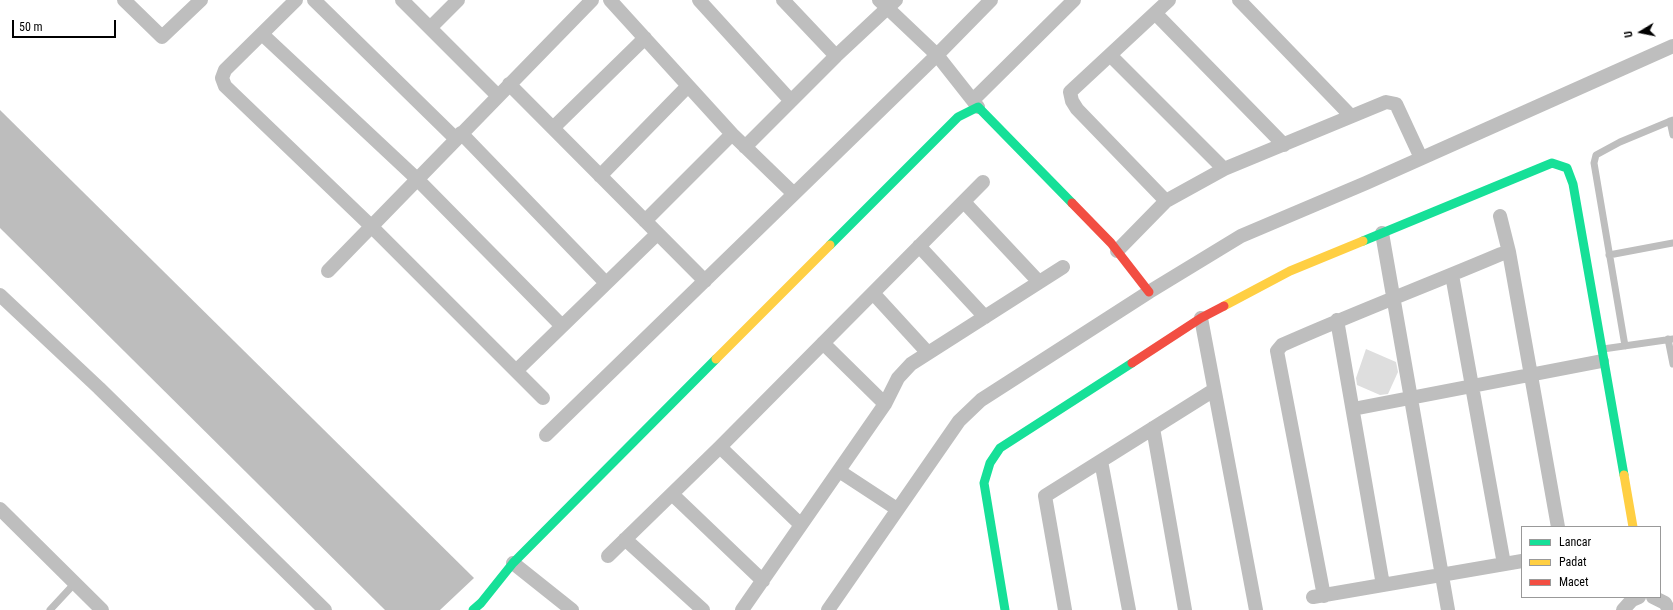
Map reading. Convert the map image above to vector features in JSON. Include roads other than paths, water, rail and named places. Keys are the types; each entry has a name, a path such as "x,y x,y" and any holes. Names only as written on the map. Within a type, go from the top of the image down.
{"street":[{"path":"126,1 162,37 201,0"},
{"path":"296,0 225,70 222,78 226,86 372,227 517,370 543,398"},
{"path":"314,0 459,136 606,283"},
{"path":"402,0 498,95"},
{"path":"430,28 458,0"},
{"path":"328,271 592,0"},
{"path":"610,0 732,134 794,194"},
{"path":"699,0 791,101"},
{"path":"783,0 836,56"},
{"path":"546,435 991,0"},
{"path":"480,608 513,563 958,117 976,104 1074,0"},
{"path":"1166,201 1077,110 1072,101 1070,92 1169,0"},
{"path":"1239,0 1351,116"},
{"path":"745,147 888,3 936,55 976,104 1117,251 1149,292"},
{"path":"1155,13 1284,145"},
{"path":"262,34 417,179 562,326"},
{"path":"553,128 645,38"},
{"path":"828,610 959,421 981,400 1149,292 1241,236 1673,46"},
{"path":"1110,55 1224,169"},
{"path":"509,84 705,281"},
{"path":"600,176 688,86"},
{"path":"1117,251 1166,201 1224,169 1386,102 1396,104 1421,158"},
{"path":"644,221 732,134"},
{"path":"1005,610 984,483 990,463 1000,448 1201,318 1290,271 1552,163 1567,168 1573,184 1633,526"},
{"path":"608,556 720,447 983,182"},
{"path":"964,202 1039,282"},
{"path":"1500,216 1509,252 1558,526"},
{"path":"1382,233 1448,610"},
{"path":"517,370 657,234"},
{"path":"920,246 985,317"},
{"path":"1509,252 1337,320 1282,345 1277,351 1318,596 1521,561"},
{"path":"742,610 839,471 884,404 898,378 911,364 1063,267"},
{"path":"1452,275 1504,564"},
{"path":"873,293 928,353"},
{"path":"0,295 104,393 325,610"},
{"path":"1201,318 1256,610"},
{"path":"1337,320 1383,585"},
{"path":"823,343 884,404"},
{"path":"1353,409 1530,376 1602,356"},
{"path":"1066,610 1045,496 1214,390"},
{"path":"1154,428 1185,610"},
{"path":"720,447 801,525"},
{"path":"1101,461 1130,610"},
{"path":"839,471 897,509"},
{"path":"672,494 763,581"},
{"path":"0,509 102,610"},
{"path":"625,540 703,610"},
{"path":"513,563 572,610"},
{"path":"1623,610 1632,600 1637,598"},
{"path":"1655,598 1665,604 1669,610"}],"lane":[{"path":"1625,346 1594,163 1596,155 1620,142 1672,120 1673,134"},
{"path":"1609,255 1673,243"},
{"path":"1602,356 1625,346 1671,339 1673,364"},
{"path":"50,610 75,583"}]}
